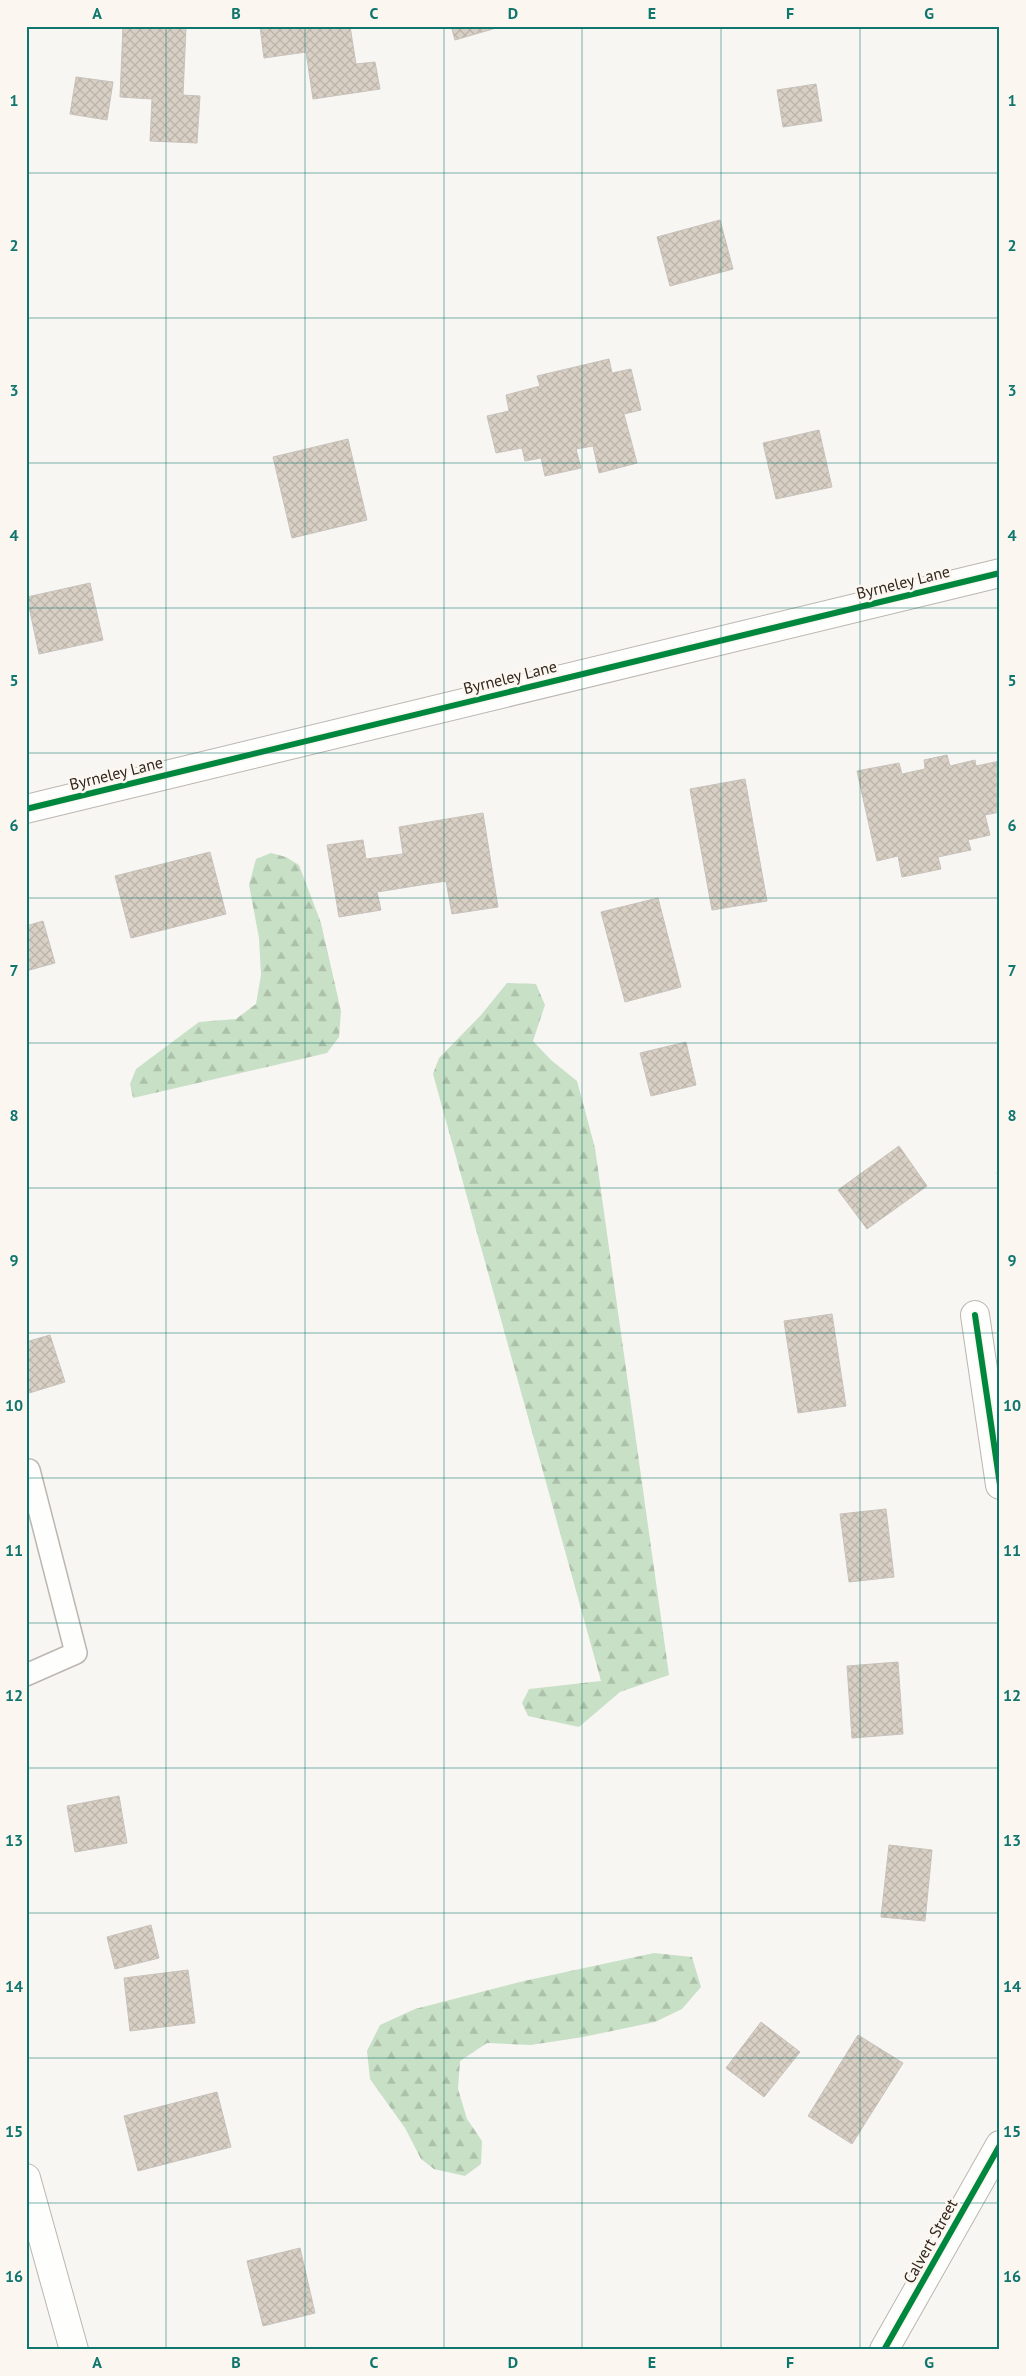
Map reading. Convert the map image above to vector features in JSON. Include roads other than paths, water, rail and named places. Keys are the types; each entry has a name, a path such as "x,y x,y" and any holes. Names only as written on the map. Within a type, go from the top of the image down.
{"street":[{"name":"Byrneley Lane","path":"26,809 1000,572"},
{"path":"974,1315 1000,1485"},
{"name":"Calvert Street","path":"884,2350 1000,2145"},
{"path":"26,2178 74,2350"}],"lane":[{"path":"26,1470 29,1470 76,1653 26,1675"}]}
